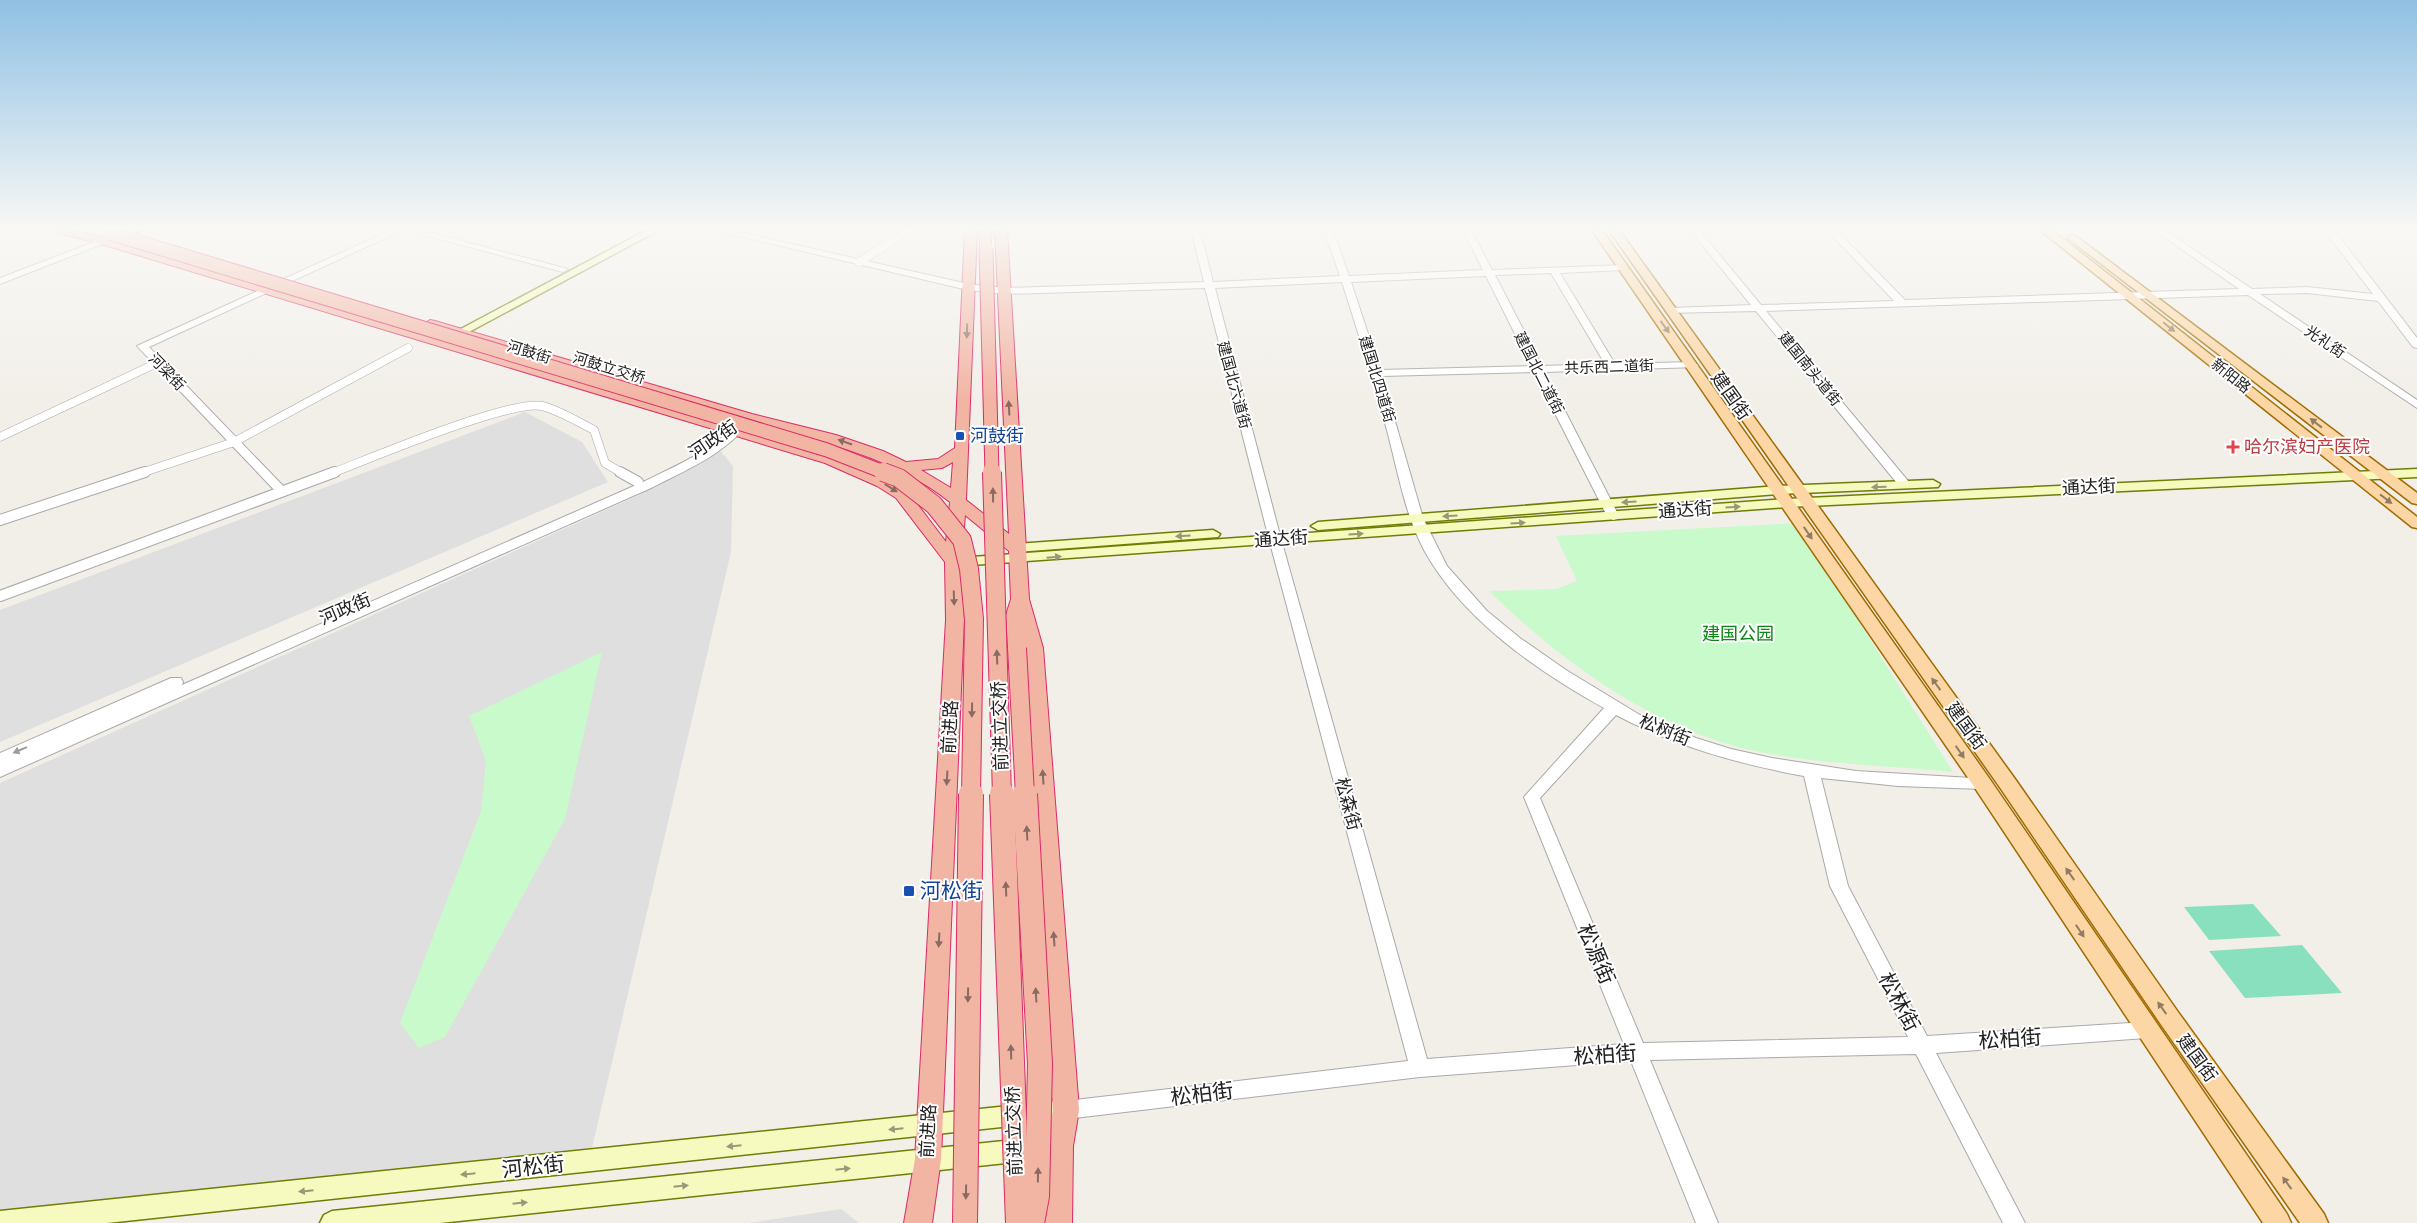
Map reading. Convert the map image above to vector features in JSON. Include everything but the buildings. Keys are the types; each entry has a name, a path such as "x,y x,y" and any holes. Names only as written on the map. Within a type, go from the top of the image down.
{"highway":[{"name":"河鼓街","path":"260,287 830,460 882,483 902,495 953,562"},
{"name":"河鼓立交桥","path":"293,287 827,450 899,478 934,505 962,540"},
{"name":"河鼓街","path":"307,287 747,417 831,438 878,454 938,485 1017,554"},
{"name":"前进路","path":"918,1223 928,1160 955,620 953,562 962,450 968,287"},
{"name":"前进立交桥","path":"987,287 996,617 1018,1223"},
{"path":"1004,287 1020,599 1034,648 1066,1110 1060,1146 1058,1223"},
{"path":"906,467 942,463 962,450"},
{"name":"前进立交桥","path":"962,540 970,569 974,619 965,1223"},
{"path":"1020,599 1015,615 1040,1064 1037,1196 1032,1223"},
{"path":"928,1160 928,1223"}],"main road":[{"path":"455,330 531,287"},
{"path":"436,340 540,287"},
{"name":"建国街","path":"1636,287 1692,365 2008,784 2170,1020 2315,1223"},
{"name":"建国街","path":"1655,287 2146,1030 2278,1223"},
{"name":"新阳路","path":"2119,287 2417,524"},
{"name":"新阳路","path":"2140,287 2417,500"},
{"name":"通达街","path":"2378,471 2417,466"},
{"name":"通达街","path":"953,562 1017,554 1905,486 2378,471 2417,473"},
{"name":"通达街","path":"1792,496 2350,472"},
{"name":"河松街","path":"0,1223 1066,1110"},
{"name":"河松街","path":"332,1223 1060,1146"}],"street":[{"name":"河梁街","path":"274,287 142,346 283,492"},
{"path":"976,287 1004,291 1138,287"},
{"name":"建国北六道街","path":"1209,287 1274,534"},
{"name":"建国北四道街","path":"1349,287 1419,524"},
{"name":"建国北二道街","path":"1495,287 1610,510"},
{"path":"1564,287 1612,367"},
{"name":"建国南头道街","path":"1742,287 1905,486"},
{"path":"1886,287 1901,302"},
{"name":"光礼街","path":"2244,287 2417,405"},
{"path":"2373,287 2417,345"},
{"path":"1671,310 2307,290 2381,298"},
{"path":"0,520 234,442 408,348"},
{"path":"0,437 157,363"},
{"name":"共乐西二道街","path":"1376,374 1692,365"},
{"path":"0,596 480,418 524,405 542,406 594,430 605,463 638,482"},
{"name":"河政街","path":"0,771 647,485 694,461 747,417"},
{"name":"河政街","path":"0,759 638,482 685,459 732,431"},
{"name":"松树街","path":"1419,524 1448,579 1474,608 1492,624 1553,669 1614,707 1670,734 1726,753 1811,771 1920,782 1982,783"},
{"name":"松森街","path":"1274,534 1420,1068"},
{"name":"松源街","path":"1614,707 1532,797 1708,1223"},
{"name":"松林街","path":"1811,771 1839,886 2014,1223"},
{"name":"松柏街","path":"1066,1110 1420,1068 1637,1052 1922,1045 2146,1030"}],"shaded area":[{"path":"525,412 582,442 608,482 0,742 0,610"},
{"path":"719,449 733,466 731,552 592,1148 0,1213 0,783 637,496"},
{"path":"841,1209 859,1223 749,1223"}],"green space":[{"name":"建国公园","path":"1797,523 1953,772 1791,757 1738,747 1703,736 1669,722 1604,685 1543,640 1489,591 1556,589 1577,581 1556,536"},
{"path":"602,652 565,819 445,1037 419,1048 400,1023 481,811 486,761 469,716"},
{"path":"2253,904 2281,936 2209,940 2184,907"},
{"path":"2302,945 2342,993 2245,998 2209,951"}],"place":[{"name":"河鼓街","path":"960,436"},
{"name":"哈尔滨妇产医院","path":"2233,447"},
{"name":"河松街","path":"909,891"}]}
